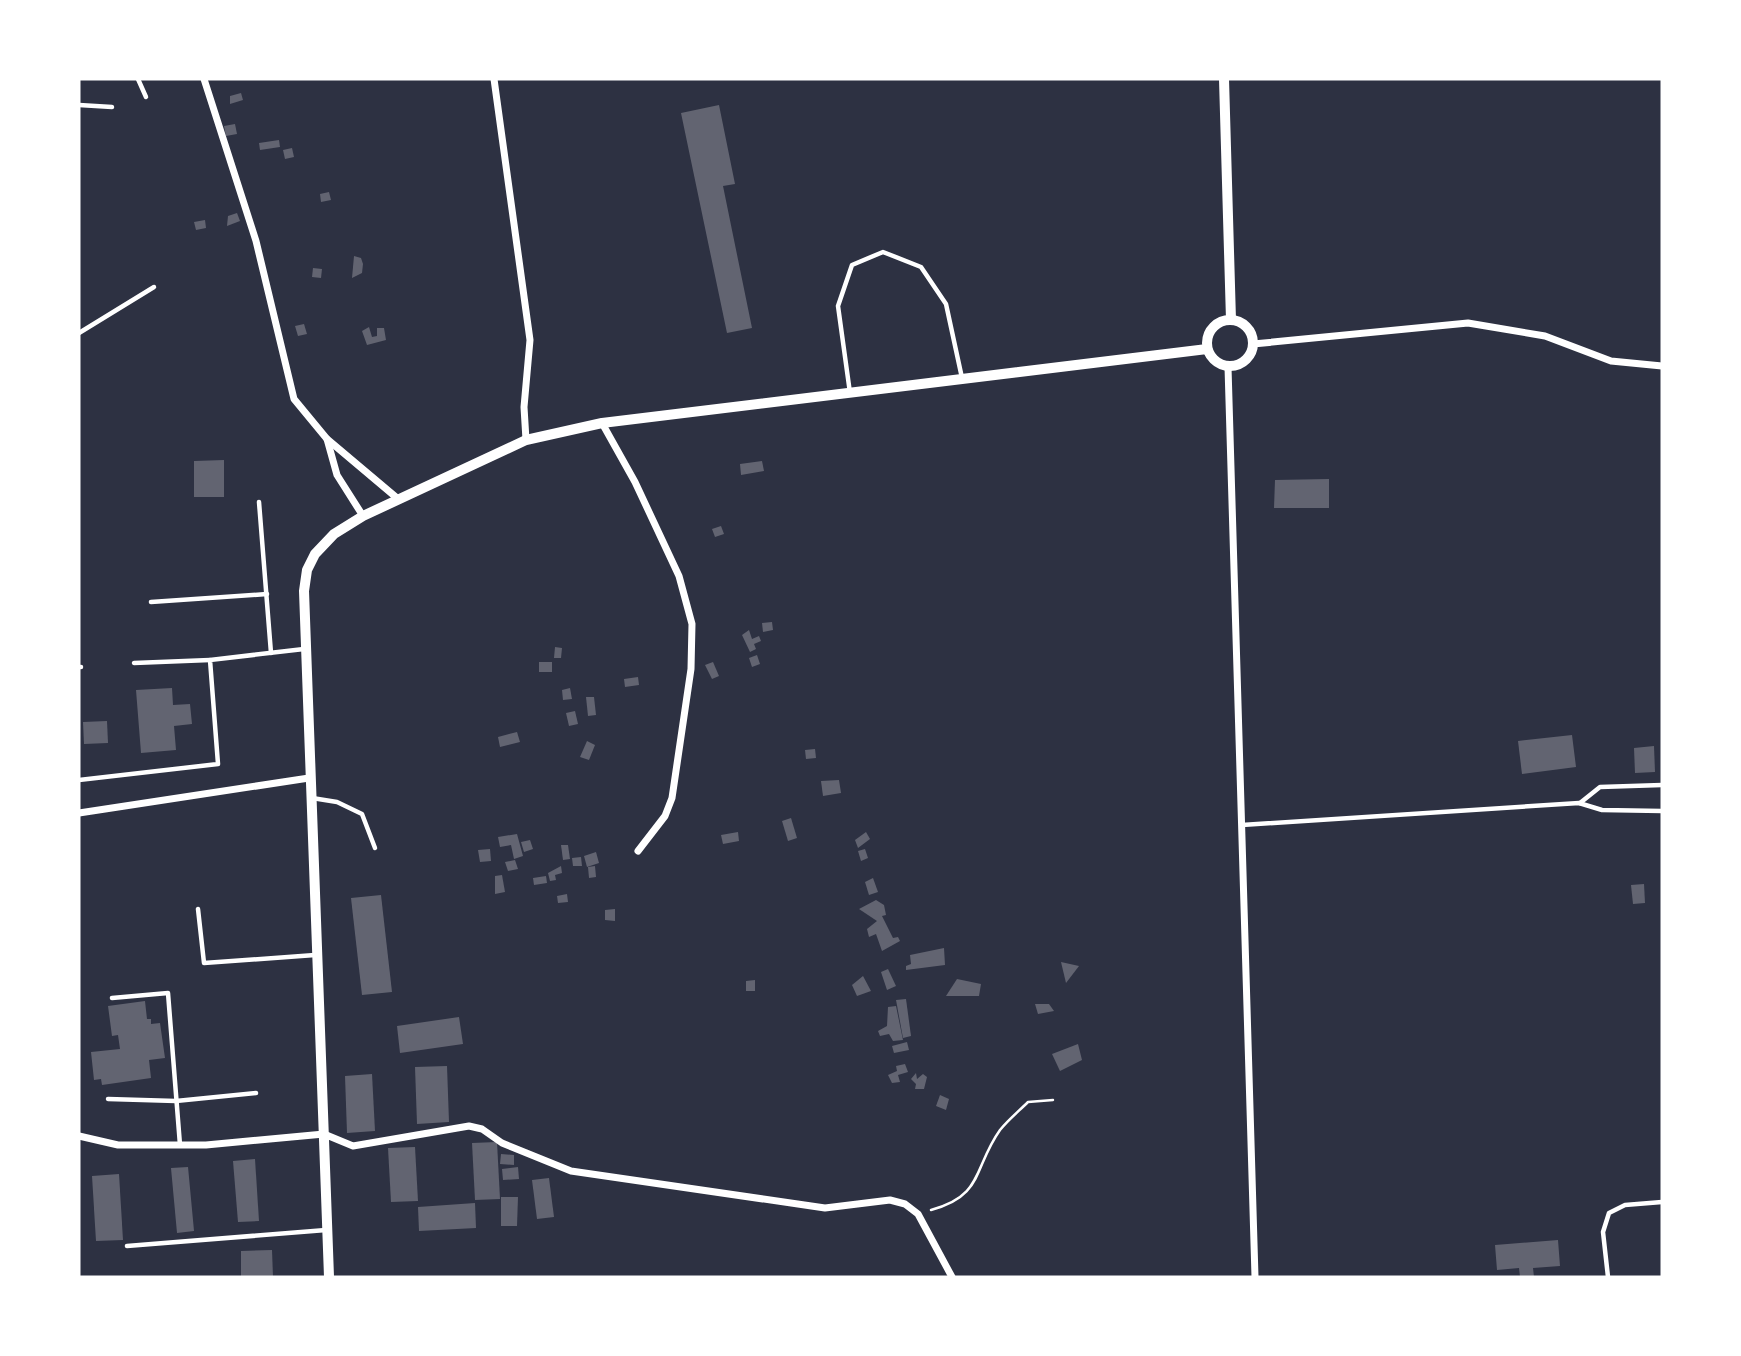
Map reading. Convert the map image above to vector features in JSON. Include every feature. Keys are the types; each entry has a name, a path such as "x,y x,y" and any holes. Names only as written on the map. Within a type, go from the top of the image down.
{"street":[{"path":"204,79 256,241 294,399 327,439 397,498"},
{"path":"494,79 530,340 524,407 526,440"},
{"path":"1224,79 1231,320"},
{"path":"1231,320 1250,330 1253,344 1252,352 1242,363 1228,367 1215,362 1207,349 1212,328 1231,320"},
{"path":"1253,344 1468,323 1545,336 1611,360 1662,366"},
{"path":"329,1277 305,649 307,570 315,554 334,534 363,516 526,440 602,423 1207,349"},
{"path":"1228,367 1255,1277"},
{"path":"602,423 635,482 679,576 692,624 691,669 672,798 665,816 638,851"},
{"path":"327,439 337,475 363,516"},
{"path":"79,813 310,778"},
{"path":"79,1136 118,1145 180,1145 324,1134 353,1146 469,1126 482,1129 502,1143 571,1171 825,1208 890,1200 905,1204 918,1214 952,1277"}],"lane":[{"path":"138,79 145,97"},
{"path":"79,105 113,107"},
{"path":"850,393 838,306 852,265 883,253 921,267 946,304 962,379"},
{"path":"79,334 154,287"},
{"path":"259,502 271,653"},
{"path":"151,602 267,594"},
{"path":"134,663 210,660 305,649"},
{"path":"79,780 218,764 210,660"},
{"path":"1579,803 1600,787 1662,785"},
{"path":"310,798 337,802 362,814 375,848"},
{"path":"1242,825 1579,803 1602,810 1662,811"},
{"path":"198,909 204,963 316,955"},
{"path":"112,998 168,993 180,1145"},
{"path":"108,1099 176,1101 256,1093"},
{"path":"1608,1277 1603,1232 1609,1213 1625,1205 1662,1202"},
{"path":"127,1245 327,1230"}],"path":[{"path":"918,1214 962,1199 976,1180 1001,1128 1028,1102 1053,1100"}],"building":[{"path":"241,93 243,100 230,104 230,96"},
{"path":"719,105 735,184 723,186 752,328 727,333 681,113"},
{"path":"235,124 237,134 226,136 224,126"},
{"path":"279,140 280,147 260,150 259,143"},
{"path":"292,148 294,157 285,159 283,150"},
{"path":"329,192 331,200 321,202 320,194"},
{"path":"237,213 240,221 227,226 228,216"},
{"path":"205,220 206,228 196,230 194,222"},
{"path":"354,256 361,258 363,264 362,273 352,278"},
{"path":"313,268 322,269 321,278 312,277"},
{"path":"304,324 307,334 298,336 295,326"},
{"path":"369,327 372,337 377,336 377,328 384,328 386,340 367,345 362,331"},
{"path":"224,460 224,497 194,497 194,461"},
{"path":"762,461 764,471 741,475 740,464"},
{"path":"1329,479 1329,508 1274,508 1275,480"},
{"path":"721,526 724,534 715,537 712,529"},
{"path":"772,622 773,630 763,632 762,623"},
{"path":"749,630 752,639 759,636 761,641 754,644 756,649 750,652 742,635"},
{"path":"555,647 562,648 561,658 554,658"},
{"path":"757,655 760,664 752,667 749,658"},
{"path":"539,662 552,662 552,672 539,672"},
{"path":"713,662 719,676 712,679 705,665"},
{"path":"638,677 639,685 625,687 624,679"},
{"path":"172,688 173,705 190,704 192,724 174,726 176,750 141,753 136,690"},
{"path":"570,688 572,699 563,700 562,690"},
{"path":"586,697 594,697 596,715 588,716"},
{"path":"575,711 578,724 569,726 566,713"},
{"path":"107,721 108,743 84,744 83,722"},
{"path":"517,732 520,742 500,747 498,737"},
{"path":"1572,735 1576,767 1522,774 1518,741"},
{"path":"587,741 595,745 589,760 580,757"},
{"path":"1654,746 1655,772 1635,773 1634,748"},
{"path":"815,749 816,758 806,759 805,750"},
{"path":"839,780 841,793 823,796 821,781"},
{"path":"791,818 797,838 788,841 782,821"},
{"path":"738,832 739,841 723,844 721,835"},
{"path":"866,832 870,839 858,848 855,840"},
{"path":"517,834 523,856 514,859 511,845 500,847 498,837"},
{"path":"530,840 533,849 524,852 521,842"},
{"path":"561,845 568,845 570,859 563,860"},
{"path":"490,849 491,861 480,862 478,850"},
{"path":"865,849 868,858 861,861 858,851"},
{"path":"596,852 599,863 587,867 584,856"},
{"path":"581,857 582,866 573,866 572,858"},
{"path":"515,860 518,869 508,871 505,862"},
{"path":"561,866 562,873 555,875 556,880 550,881 548,873"},
{"path":"595,866 596,877 589,878 588,867"},
{"path":"502,875 505,892 495,894 495,876"},
{"path":"546,876 547,883 534,885 533,878"},
{"path":"873,878 878,892 869,895 865,882"},
{"path":"1644,884 1645,903 1633,904 1631,885"},
{"path":"567,894 568,902 558,903 557,896"},
{"path":"381,895 392,992 362,995 351,898"},
{"path":"876,900 884,905 886,915 882,916 893,938 898,937 900,941 882,951 876,934 869,937 867,929 877,921 859,909"},
{"path":"615,909 615,921 605,920 605,910"},
{"path":"944,948 945,965 906,970 906,966 911,964 910,955"},
{"path":"1061,962 1079,966 1066,983"},
{"path":"888,969 896,986 887,990 881,972"},
{"path":"863,976 871,991 857,996 852,985"},
{"path":"957,979 981,984 979,996 946,996"},
{"path":"755,980 755,991 746,991 746,981"},
{"path":"906,999 911,1036 903,1038 896,1000"},
{"path":"145,1001 147,1019 151,1019 151,1024 160,1023 165,1058 149,1060 151,1078 102,1085 101,1079 94,1080 91,1052 120,1049 118,1035 112,1036 108,1006"},
{"path":"1035,1004 1049,1004 1054,1011 1038,1014"},
{"path":"896,1006 903,1040 893,1041 889,1034 880,1036 878,1031 887,1026 888,1007"},
{"path":"459,1017 463,1044 400,1053 397,1026"},
{"path":"907,1042 909,1050 894,1053 892,1046"},
{"path":"1078,1044 1082,1060 1060,1071 1052,1054"},
{"path":"905,1064 908,1072 898,1075 900,1082 892,1083 888,1075 897,1071 896,1066"},
{"path":"447,1066 449,1122 417,1124 415,1067"},
{"path":"916,1073 917,1079 923,1074 927,1077 924,1089 915,1089 916,1084 911,1079"},
{"path":"372,1074 375,1131 347,1133 345,1076"},
{"path":"940,1095 949,1099 946,1110 936,1106"},
{"path":"497,1142 500,1199 475,1200 472,1143"},
{"path":"415,1147 418,1201 391,1202 388,1148"},
{"path":"501,1154 514,1155 514,1165 500,1164"},
{"path":"255,1159 259,1221 238,1222 233,1161"},
{"path":"188,1167 194,1231 177,1233 171,1168"},
{"path":"518,1167 519,1179 503,1180 502,1169"},
{"path":"119,1174 123,1240 96,1241 92,1176"},
{"path":"549,1178 554,1217 537,1219 532,1180"},
{"path":"501,1197 518,1197 517,1226 501,1226"},
{"path":"475,1203 476,1228 419,1231 418,1207"},
{"path":"1558,1240 1560,1266 1533,1268 1534,1277 1520,1277 1519,1268 1497,1270 1495,1245"},
{"path":"272,1250 273,1277 241,1277 241,1251"}]}
